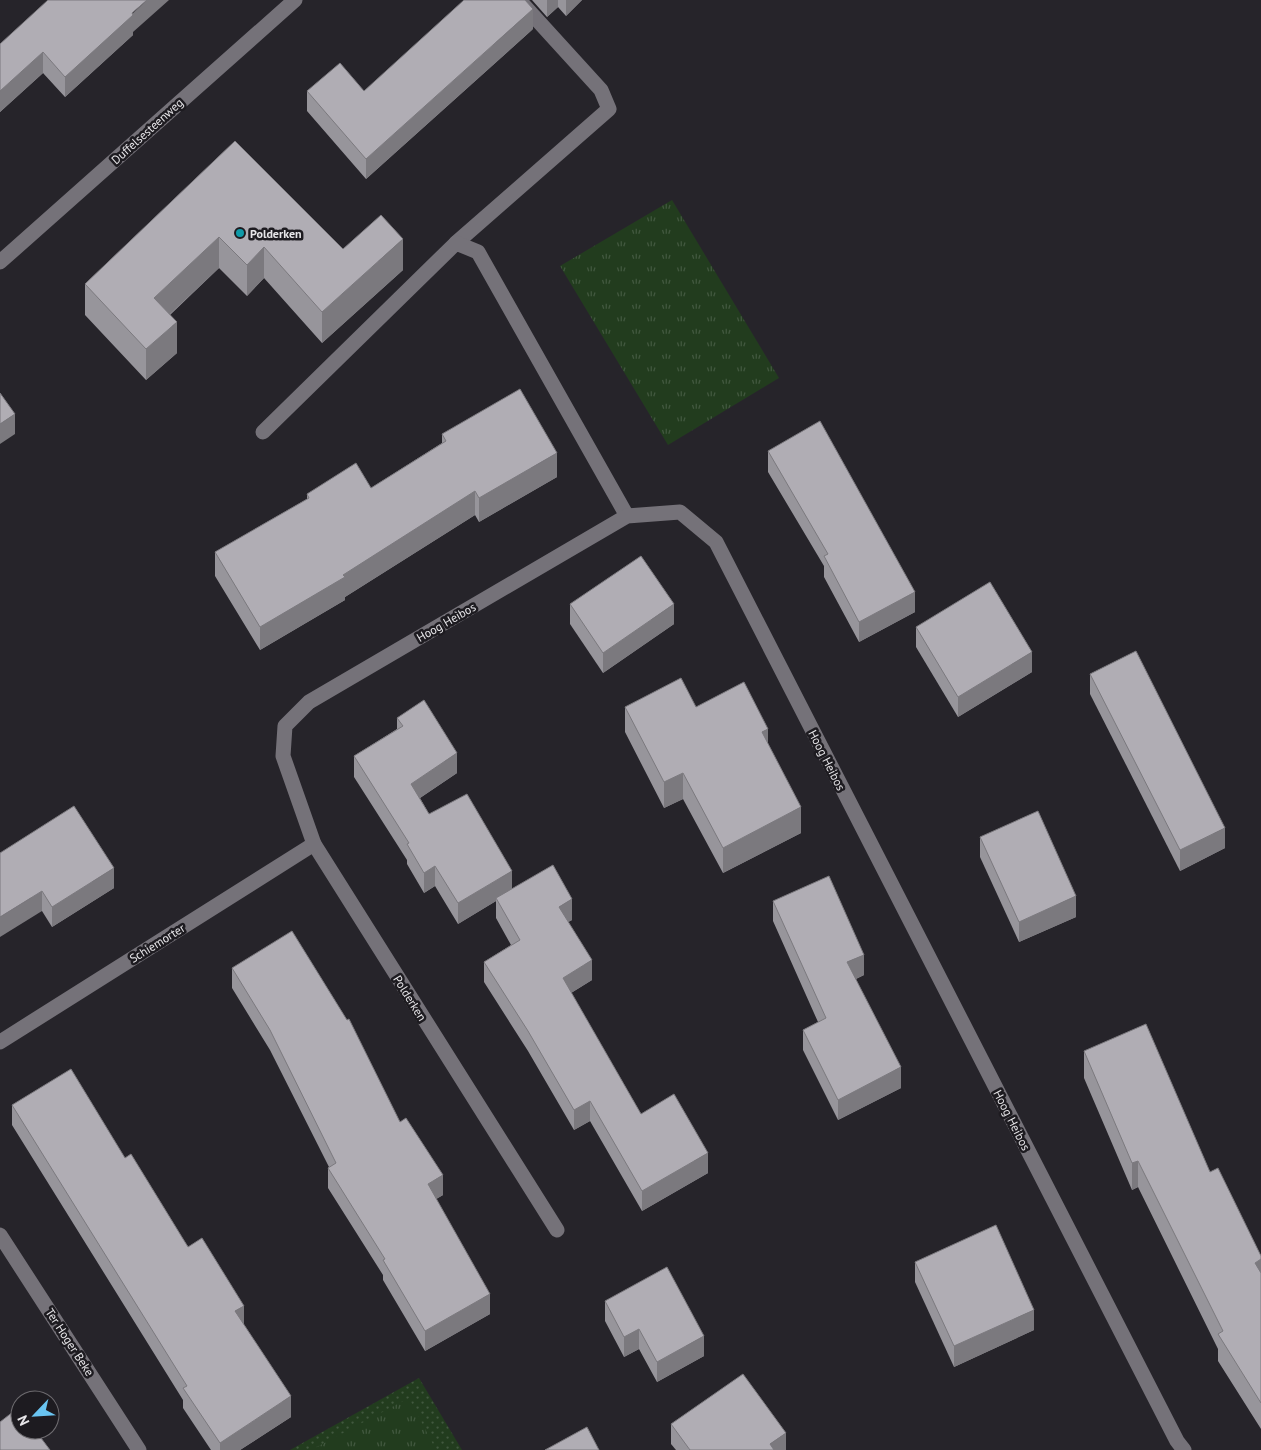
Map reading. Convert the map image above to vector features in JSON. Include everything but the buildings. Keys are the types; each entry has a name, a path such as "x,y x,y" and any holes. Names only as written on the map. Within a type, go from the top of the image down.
{"street":[{"name":"Duffelsesteenweg","path":"0,262 294,0"},
{"path":"263,432 456,244 609,109 601,90 519,0"},
{"path":"456,244 478,252 628,516"},
{"name":"Hoog Heibos","path":"283,756 285,726 309,702 628,516 680,512 716,542 1177,1441 1184,1450"},
{"name":"Polderken","path":"283,756 314,844 557,1230"},
{"name":"Schiemorter","path":"0,1042 314,844"},
{"name":"Ter Hoger Beke","path":"0,1235 140,1450"}],"green space":[{"path":"672,200 779,378 668,445 560,266"},
{"path":"419,1378 462,1450 290,1450"},
{"path":"409,1398 436,1450 311,1450"}],"place":[{"name":"Polderken","path":"240,233"}]}
